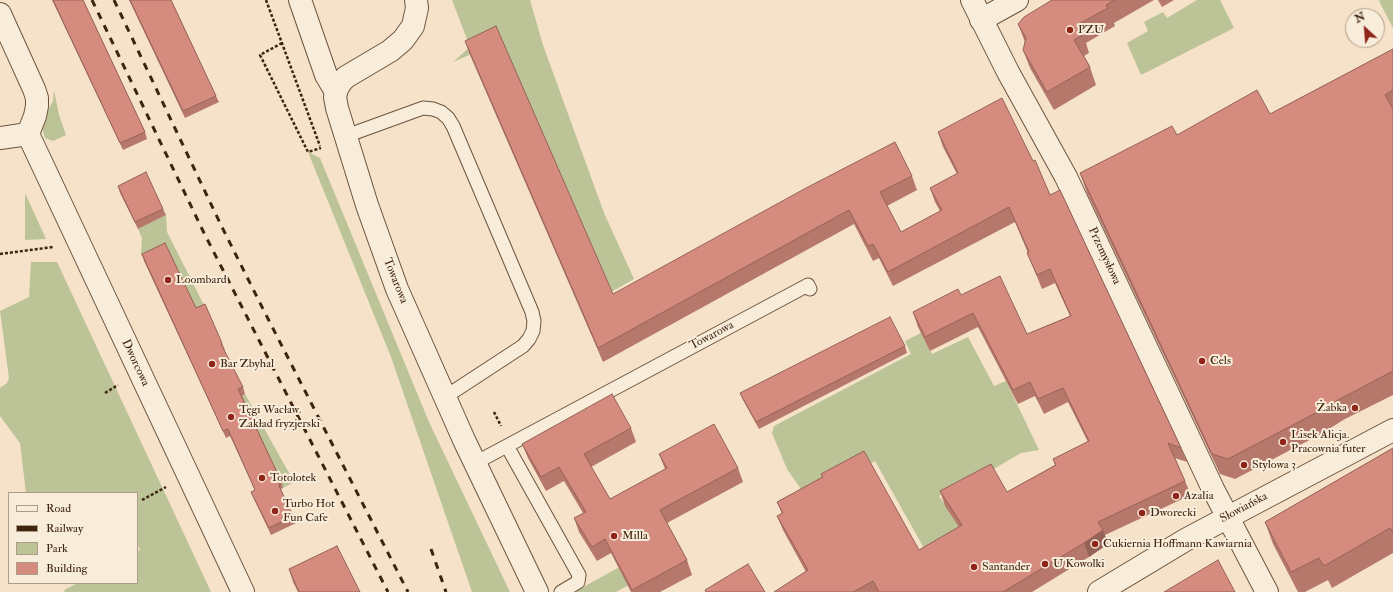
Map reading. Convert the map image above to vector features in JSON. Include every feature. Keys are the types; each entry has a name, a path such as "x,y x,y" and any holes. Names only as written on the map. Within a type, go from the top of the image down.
{"street":[{"name":"Towarowa","path":"300,0 326,75 336,92 335,97 337,108 367,205 386,260 409,317 445,397 537,592"},
{"path":"336,92 341,82 346,77 390,51 403,40 413,26 417,8 416,0"},
{"name":"Przemysłowa","path":"972,0 981,20 1069,183 1212,489 1267,592"},
{"path":"981,20 1018,0"},
{"path":"0,14 37,98 35,116 28,134 0,138"},
{"name":"Dworcowa","path":"28,134 243,592"},
{"name":"Słowiańska","path":"1099,592 1187,539 1393,430"}],"lane":[{"path":"346,136 423,108 441,112 448,118 456,133 532,312 534,321 533,331 530,339 523,346 445,397"},
{"name":"Towarowa","path":"476,463 808,285 810,289"},
{"path":"507,446 579,575 578,582 561,592"}],"path":[{"path":"266,0 321,148"},
{"path":"282,43 260,55 308,152 321,148 346,136"},
{"path":"0,254 60,246"},
{"path":"105,393 123,382"},
{"path":"494,412 503,430"},
{"path":"142,500 170,485"}],"green space":[{"path":"452,0 530,0 543,45 604,213 634,279 611,292 501,41 453,62 470,47"},
{"path":"1197,0 1220,0 1234,28 1141,75 1127,43 1148,31 1144,22 1163,12 1167,18"},
{"path":"1393,0 1393,28 1385,13 1385,8 1383,8 1379,1"},
{"path":"54,90 59,115 66,135 53,141 45,138 42,128 46,114 53,101"},
{"path":"308,152 320,158 429,422 510,592 472,592 391,357"},
{"path":"25,193 46,239 25,240"},
{"path":"166,215 167,232 207,311 199,315 141,255 142,238 138,229"},
{"path":"31,262 57,262 211,592 65,592 64,590 76,584 138,584 138,551 140,550 138,545 138,492 26,492 20,443 0,416 0,388 7,383 9,378 0,311 29,297"},
{"path":"921,333 932,354 968,337 994,386 1006,381 1039,450 1021,453 992,470 950,489 939,496 960,528 925,550 875,461 807,498 787,469 772,433 774,426 911,354 905,341"},
{"path":"245,394 294,482 283,488 253,422 238,398"},
{"path":"674,537 654,571 616,592 576,591"}],"building":[{"path":"53,0 83,0 145,132 120,143"},
{"path":"130,0 171,0 216,96 183,111"},
{"path":"1052,0 1115,0 1106,5 1108,8 1077,25 1083,35 1074,40 1090,67 1047,92 1023,50 1026,38 1018,24 1024,17"},
{"path":"496,26 613,294 806,188 895,142 912,176 880,192 901,232 942,210 930,188 958,173 938,132 1002,98 1033,161 1035,160 1050,195 1060,190 1181,448 1168,443 1185,481 1098,522 1103,530 1003,592 879,592 873,581 853,592 774,592 808,570 777,516 783,513 777,502 823,477 821,474 864,451 919,550 962,525 940,491 991,464 1007,492 1056,465 1053,459 1089,441 1063,388 1038,399 1030,382 1013,390 973,313 925,337 913,312 958,289 961,295 1000,276 1027,334 1071,316 1050,269 1037,275 1027,253 1029,252 1009,207 888,272 873,244 868,246 849,210 598,348 465,41"},
{"path":"1393,49 1393,90 1385,95 1393,109 1393,371 1228,459 1212,454 1080,173 1172,126 1177,135 1257,90 1270,114"},
{"path":"146,172 163,209 135,222 118,186"},
{"path":"165,243 196,308 205,304 222,343 221,344 243,387 238,389 281,481 278,482 280,485 279,486 293,516 269,528 251,492 255,490 228,429 223,431 142,254"},
{"path":"890,317 905,346 756,422 740,393"},
{"path":"612,394 631,428 584,454 610,499 667,468 659,454 714,424 738,468 660,510 687,560 632,590 605,539 592,547 574,518 586,512 559,467 541,477 522,444"},
{"path":"1393,448 1393,533 1390,528 1324,566 1319,558 1291,572 1265,522"},
{"path":"337,546 360,592 299,592 289,569"},
{"path":"1218,560 1235,592 1164,592"},
{"path":"748,564 765,592 706,592 705,590"}],"railway":[{"path":"92,0 204,233 388,592"},
{"path":"114,0 220,223 408,592"},
{"path":"431,549 446,592"}],"place":[{"name":"PZU","path":"1070,30"},
{"name":"Loombard","path":"168,280"},
{"name":"Cels","path":"1202,361"},
{"name":"Bar Zbyhal","path":"212,364"},
{"name":"Żabka","path":"1355,408"},
{"name":"Tęgi Wacław. Zakład fryzjerski","path":"231,417"},
{"name":"Lisek Alicja. Pracownia futer","path":"1283,442"},
{"name":"Stylowa 3","path":"1244,465"},
{"name":"Totolotek","path":"262,478"},
{"name":"Azalia","path":"1176,496"},
{"name":"Turbo Hot Fun Cafe","path":"275,511"},
{"name":"Dworecki","path":"1142,513"},
{"name":"Milla","path":"614,536"},
{"name":"Cukiernia Hoffmann Kawiarnia","path":"1095,544"},
{"name":"U Kowolki","path":"1045,564"},
{"name":"Santander","path":"974,567"}]}
